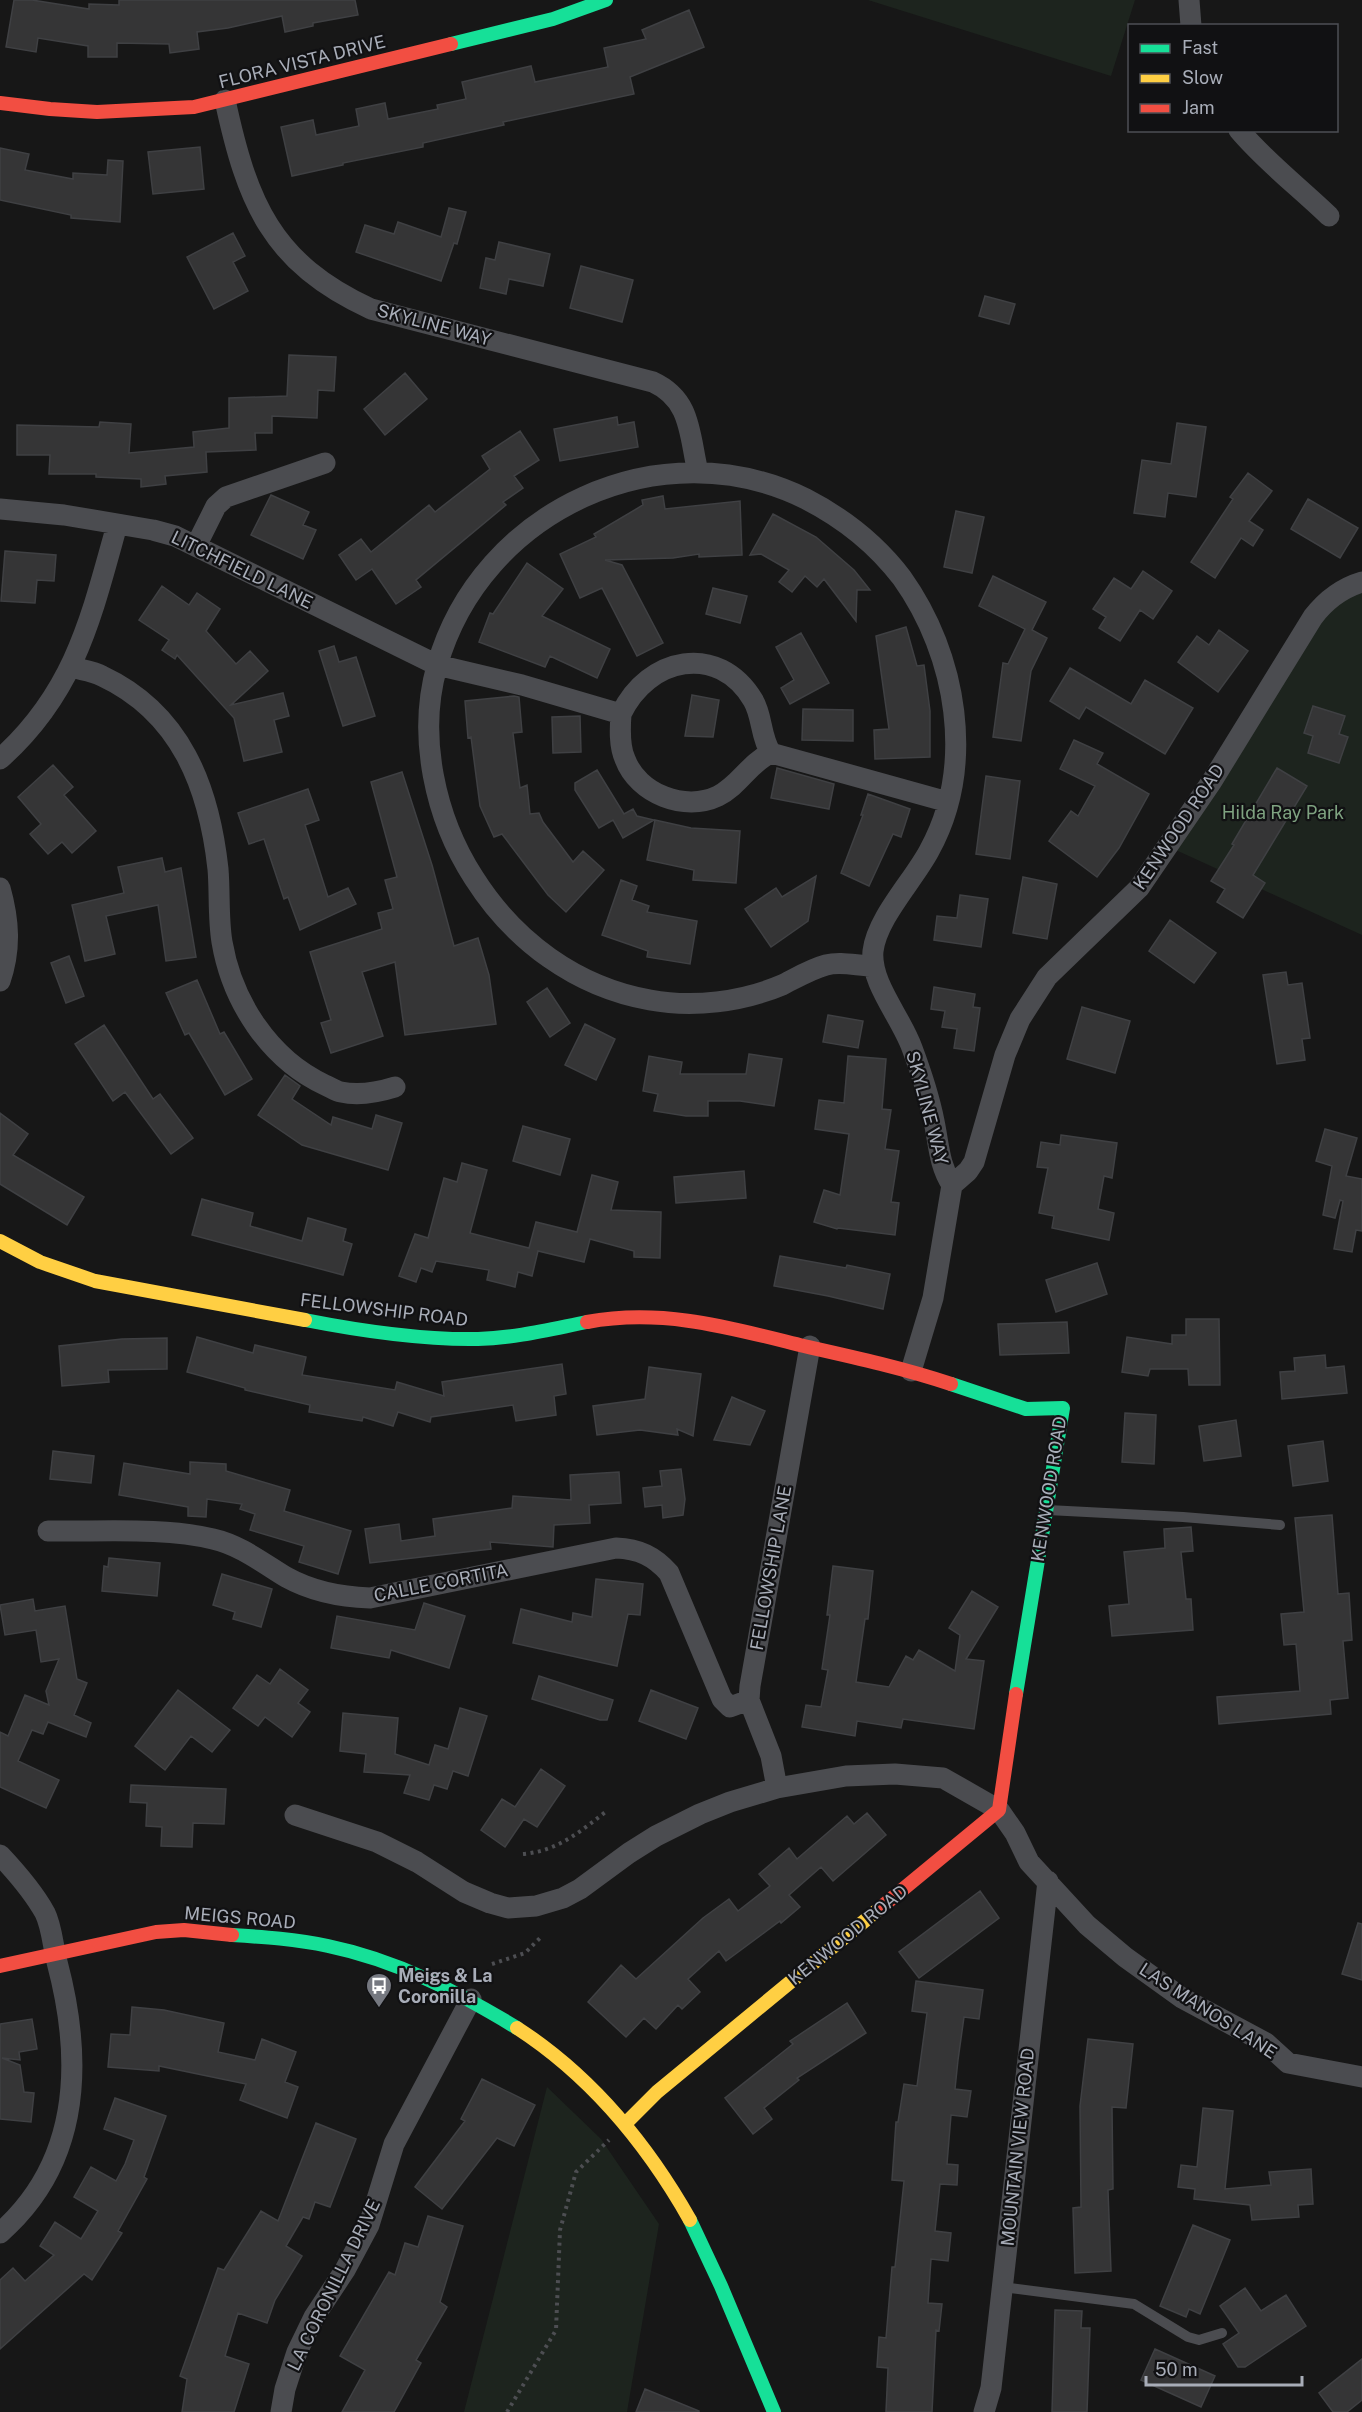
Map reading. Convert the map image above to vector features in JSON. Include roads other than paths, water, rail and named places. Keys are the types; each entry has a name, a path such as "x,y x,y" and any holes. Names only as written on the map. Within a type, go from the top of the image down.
{"street":[{"path":"1189,0 1191,24"},
{"name":"FLORA VISTA DRIVE","path":"0,103 44,110 100,114 182,108 225,100 546,21 596,2"},
{"name":"SKYLINE WAY","path":"225,100 237,156 248,189 264,220 301,265 320,280 349,299 371,309 664,387 678,399 686,416 698,472"},
{"path":"1241,132 1260,155 1295,183 1329,216"},
{"path":"196,546 216,506 226,496 325,464"},
{"path":"698,472 753,479 787,490 842,520 874,547 899,575 918,602 935,635 948,675 955,730 954,767 948,802 939,832 874,944 873,966 832,963 777,987 741,998 678,1004 616,993 593,984 558,964 511,926 486,896 464,863 448,827 436,789 431,759 429,720 437,665 459,614 478,582 505,551 536,524 584,496 623,482 664,474 698,472"},
{"name":"LITCHFIELD LANE","path":"0,509 64,516 153,530 176,536 437,665 522,685 621,714"},
{"path":"0,759 20,741 42,715 71,668 85,636 117,525"},
{"name":"KENWOOD ROAD","path":"952,1185 968,1172 974,1162 1005,1055 1020,1019 1047,977 1139,888 1212,781 1313,616 1341,590 1362,582"},
{"path":"771,753 765,744 761,722 753,700 731,675 711,666 678,664 656,672 639,686 621,714 620,727 624,758 628,767 651,791 672,800 694,802 715,797 734,786 756,760 771,753 948,802"},
{"path":"71,668 100,675 146,704 167,723 180,745 201,790 212,829 218,870 222,941 229,973 243,1004 265,1039 308,1077 340,1092 368,1093 395,1087"},
{"path":"0,888 7,913 8,942 5,966 0,981"},
{"name":"SKYLINE WAY","path":"873,966 875,978 909,1040 924,1080 934,1121 940,1163 952,1185"},
{"path":"911,1371 933,1298 952,1185"},
{"name":"FELLOWSHIP ROAD","path":"0,1241 40,1262 95,1281 345,1328 442,1338 479,1339 516,1336 604,1319 643,1317 695,1320 911,1371"},
{"name":"FELLOWSHIP LANE","path":"777,1788 771,1756 749,1700 810,1346"},
{"name":"KENWOOD ROAD","path":"625,2124 657,2092 999,1810 1063,1408 1026,1409 911,1371"},
{"name":"CALLE CORTITA","path":"48,1531 183,1534 214,1539 234,1546 302,1585 342,1597 370,1598 616,1548 640,1551 661,1563 669,1573 722,1699 730,1707 749,1700"},
{"path":"295,1815 376,1842 417,1862 464,1892 508,1908 536,1906 563,1898 580,1890 620,1859 656,1836 700,1814 777,1788 846,1776 895,1774 943,1778 999,1810"},
{"name":"LAS MANOS LANE","path":"999,1810 1016,1833 1029,1862 1087,1925 1125,1957 1182,1998 1266,2043 1288,2063 1362,2077"},
{"path":"0,1855 45,1913 72,2033 72,2079 67,2125 60,2150 33,2198 0,2233"},
{"name":"MOUNTAIN VIEW ROAD","path":"984,2412 991,2388 1048,1881"},
{"name":"MEIGS ROAD","path":"0,1966 142,1935 180,1930 272,1937 344,1949 396,1965 471,1999 525,2035 588,2085 625,2124 656,2164 684,2209 708,2256 774,2412"},
{"name":"LA CORONILLA DRIVE","path":"281,2412 285,2389 297,2352 314,2317 345,2270 369,2225 394,2144 471,1999"}],"lane":[{"path":"1045,1510 1138,1514 1280,1525"},
{"path":"1002,2287 1134,2304 1188,2337 1198,2340 1222,2333"}],"place":[{"name":"Meigs & La Coronilla","path":"379,2009"}],"park label":[{"name":"Hilda Ray Park","path":"1283,813"}]}
